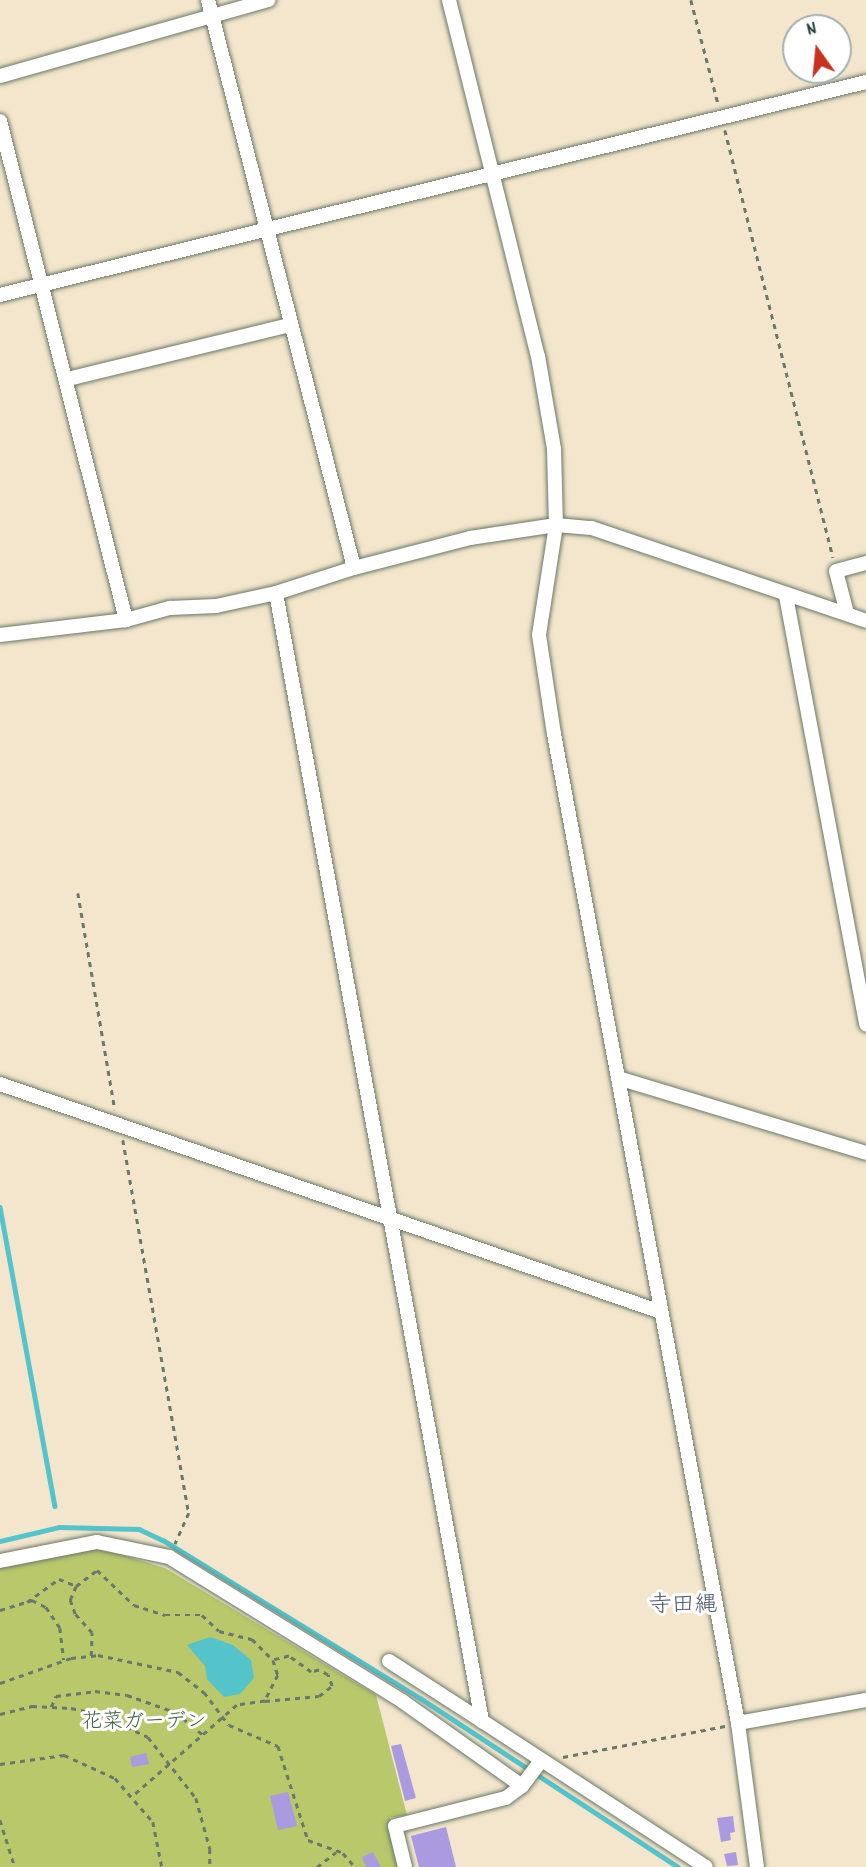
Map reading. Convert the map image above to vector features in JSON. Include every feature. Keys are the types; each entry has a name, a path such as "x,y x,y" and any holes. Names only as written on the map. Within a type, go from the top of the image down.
{"street":[{"path":"0,76 210,6 268,0"},
{"path":"449,0 538,356 554,449 556,525 540,635 618,1078 738,1723 757,1867"},
{"path":"210,6 354,568"},
{"path":"0,295 866,82"},
{"path":"0,121 44,283 126,620"},
{"path":"68,379 290,325"},
{"path":"0,635 126,620 170,608 216,606 276,593 354,568 470,538 556,525 592,528 866,621"},
{"path":"848,613 836,571 866,563"},
{"path":"276,593 482,1721"},
{"path":"786,596 866,1025"},
{"path":"618,1078 866,1153"},
{"path":"0,1084 661,1312"},
{"path":"0,1561 97,1542 169,1557 409,1689 482,1721 706,1867"},
{"path":"389,1661 409,1689 525,1783"},
{"path":"738,1723 866,1700"},
{"path":"405,1867 395,1826 506,1798 525,1783 541,1761"}],"path":[{"path":"691,0 836,571"},
{"path":"78,892 189,1513 169,1557"},
{"path":"91,1656 92,1633 75,1614 70,1600 76,1586 97,1570 134,1605 165,1615 202,1615 219,1631 252,1639 273,1660 278,1675 265,1701"},
{"path":"0,1610 27,1602 59,1579 76,1586"},
{"path":"27,1602 46,1607 60,1628 64,1660"},
{"path":"0,1683 64,1660 91,1656 178,1672 204,1692 222,1719 278,1746 309,1840 337,1852 355,1867"},
{"path":"133,1796 237,1705 319,1696 332,1686 327,1675 319,1670 311,1672 289,1656 273,1660"},
{"path":"51,1707 56,1696 95,1691 127,1695 175,1712 204,1735"},
{"path":"0,1714 51,1707 71,1708 119,1722 148,1737 196,1798 210,1849 209,1867"},
{"path":"541,1761 738,1723"},
{"path":"0,1764 64,1755 115,1778 153,1822 162,1867"},
{"path":"0,1820 15,1867"},
{"path":"317,1867 337,1852"}],"green space":[{"name":"花菜ガーデン","path":"92,1546 165,1568 376,1695 407,1815 390,1818 402,1867 0,1867 0,1566"}],"water":[{"path":"210,1637 233,1645 251,1660 254,1678 240,1694 224,1697 207,1679 205,1666 187,1645"}],"building":[{"path":"401,1744 416,1798 405,1801 391,1746"},
{"path":"146,1753 149,1764 132,1767 130,1757"},
{"path":"288,1792 297,1826 278,1830 270,1796"},
{"path":"733,1816 735,1832 730,1833 731,1840 721,1842 717,1818"},
{"path":"446,1827 456,1867 419,1867 411,1836"},
{"path":"373,1852 381,1867 366,1867 362,1857"},
{"path":"736,1852 738,1865 727,1866 724,1854"}],"waterway":[{"path":"0,1207 55,1506"},
{"path":"0,1541 59,1527 139,1529 163,1540 420,1698 678,1867"}],"district":[{"name":"寺田縄","path":"683,1607"}]}
